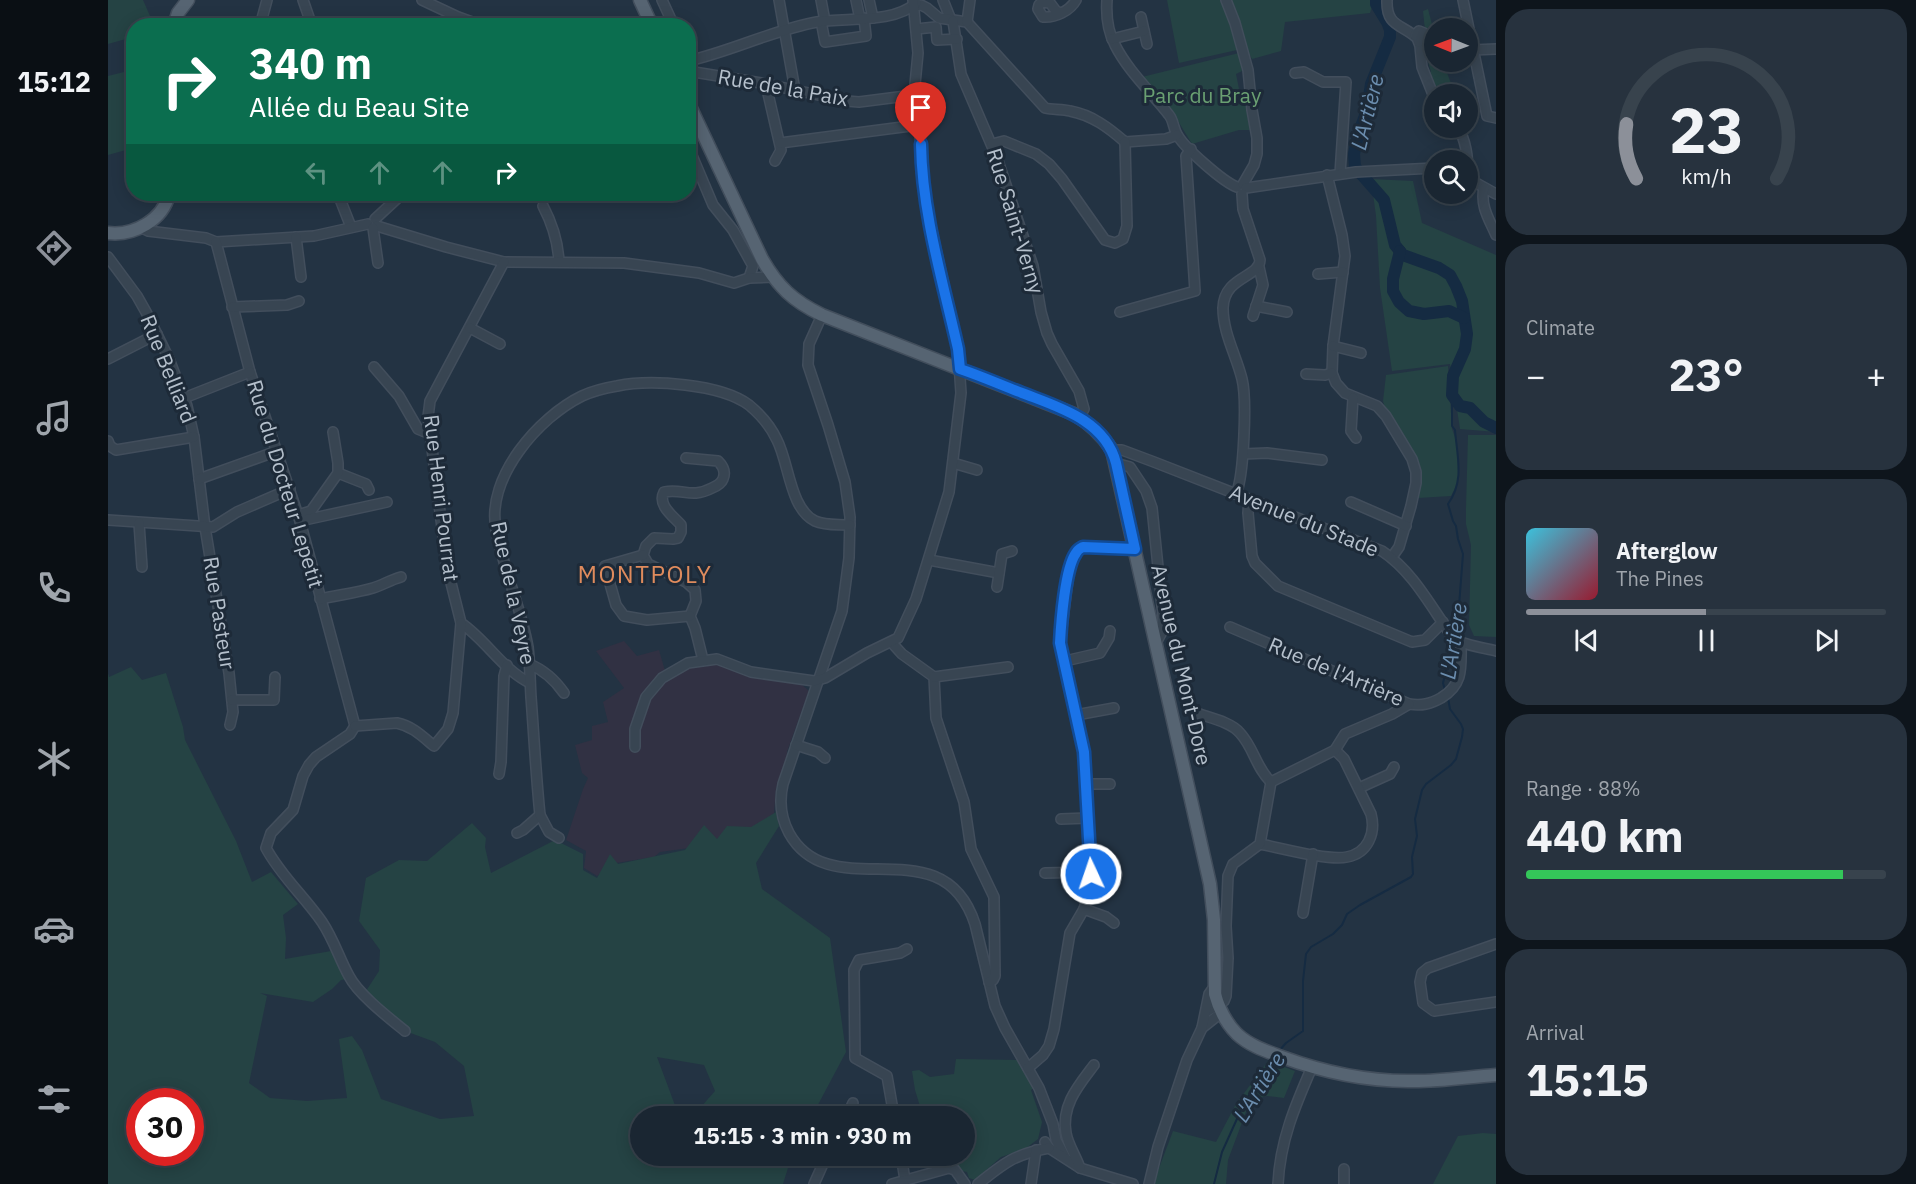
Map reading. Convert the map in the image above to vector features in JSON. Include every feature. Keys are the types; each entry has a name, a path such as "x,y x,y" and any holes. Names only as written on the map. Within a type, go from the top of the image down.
{"main road":[{"path":"176,18 188,0"},
{"path":"640,0 648,18"},
{"name":"Avenue du Mont-Dore","path":"696,120 758,262 789,296 822,315 1080,417 1103,437 1112,450 1210,884 1215,927 1214,987 1222,1012"},
{"path":"108,233 127,232 140,227 162,201"},
{"path":"1222,1012 1237,1034 1246,1041 1286,1059 1334,1073 1408,1082 1496,1075"}],"street":[{"path":"262,18 267,0"},
{"path":"303,0 309,18"},
{"path":"422,0 458,18"},
{"path":"662,0 670,18"},
{"path":"779,0 795,90"},
{"path":"821,0 825,42 866,36 868,0"},
{"path":"856,0 866,18"},
{"name":"Rue Saint-Verny","path":"943,0 957,39 961,74 992,144 1033,266 1047,333 1079,391 1083,409 1080,417"},
{"path":"967,22 970,0"},
{"path":"1061,13 1073,6 1076,0"},
{"path":"1107,0 1107,18 1112,39 1126,63 1170,117 1177,135 1222,178 1242,188 1327,175 1424,169"},
{"path":"1226,0 1248,70 1257,138 1257,154 1242,188 1241,203 1260,260 1259,267 1263,285 1254,311 1287,312"},
{"path":"1387,0 1390,18 1397,27 1417,38 1422,67 1429,84"},
{"path":"1463,0 1467,18"},
{"path":"696,58 823,21 888,16 919,3"},
{"path":"919,3 937,22 937,40 957,39"},
{"path":"635,747 635,729 646,697 662,678 676,669 703,660 717,659 760,674 818,680 867,653 892,643 903,630 929,560 949,492 961,393 958,349 927,209 921,169 921,144 914,95 919,3"},
{"path":"1141,16 1147,44"},
{"path":"916,29 937,22 967,22 1045,108 1071,111 1091,117 1125,142 1166,139 1177,135"},
{"path":"1112,39 1144,31"},
{"path":"1478,50 1496,49"},
{"path":"1478,68 1492,117"},
{"path":"1295,73 1304,72 1323,82 1346,82 1341,174"},
{"name":"Rue de la Paix","path":"696,73 847,101 859,102 914,95"},
{"path":"766,85 780,143 780,156 775,161"},
{"path":"780,143 918,125"},
{"path":"992,144 1004,141 1036,154 1050,164 1105,240 1115,243 1124,239 1127,226 1125,142"},
{"path":"1120,312 1195,291 1186,156 1191,149"},
{"path":"696,165 713,205 758,262 749,278"},
{"path":"1327,175 1345,256 1333,346 1332,373 1340,389 1353,398 1366,400 1377,406 1386,416 1412,459 1416,483 1406,526 1399,547 1392,557"},
{"path":"1478,184 1496,194"},
{"path":"1484,188 1482,197 1484,207 1496,235"},
{"path":"341,201 351,227"},
{"path":"373,224 395,201"},
{"path":"543,206 558,240 560,262"},
{"path":"140,227 148,231 206,238 216,242 314,236 373,224 504,262 624,263 699,273 734,283 749,278 773,276"},
{"path":"373,224 378,263"},
{"path":"296,237 302,278"},
{"name":"Rue du Docteur Lepetit","path":"216,242 250,372 299,518 355,726"},
{"name":"Rue Belliard","path":"108,257 137,296 157,334 184,398 194,437 205,527"},
{"name":"Rue Henri Pourrat","path":"355,726 404,724 418,732 434,746 448,729 453,713 461,624 447,567 428,417 430,401 504,262"},
{"path":"1236,494 1241,479 1243,454 1243,383 1229,344 1223,305 1234,283 1259,267"},
{"path":"1318,274 1343,272"},
{"path":"232,307 287,305 299,301"},
{"path":"822,315 809,344 807,365 848,493 849,558 842,611 783,784 781,799 784,822 794,841 811,856 831,866 915,870 934,876 951,886 959,894 972,913 999,1017 1039,1088 1049,1119 1050,1143 1080,1168 1133,1184 1142,1180 1149,1182 1187,1060 1206,1021 1209,994 1214,987"},
{"path":"470,328 500,344"},
{"path":"108,359 157,334"},
{"path":"1333,346 1361,352"},
{"path":"942,362 958,349"},
{"path":"374,367 399,396 418,429 430,434"},
{"path":"184,398 250,372"},
{"path":"1306,374 1332,373"},
{"name":"Rue de la Veyre","path":"540,815 525,632 495,527 495,504 503,476 522,446 549,418 583,396 603,388 622,385 704,387 733,396 748,404 763,417 778,441 797,503 804,513 813,520 825,524 850,525"},
{"path":"1353,398 1351,431 1356,438"},
{"path":"299,518 311,511 338,473 333,432"},
{"path":"108,441 110,446 116,450 194,437"},
{"name":"Avenue du Stade","path":"1112,450 1122,450 1367,544 1392,557 1408,573 1457,640"},
{"path":"200,479 277,451"},
{"path":"1243,454 1267,453 1322,460"},
{"path":"686,458 718,461 724,468 723,478 718,485 696,495 664,492 661,497 663,504 681,525 681,532 678,538 654,538 646,546 643,555 648,564 686,582 695,590 696,601 690,616 703,660"},
{"path":"953,463 977,470"},
{"path":"1116,463 1130,467 1146,491 1152,508 1163,616 1162,632 1156,643"},
{"path":"338,473 366,484 369,490"},
{"path":"108,520 213,527 237,512 290,489"},
{"path":"1249,499 1252,556 1255,563 1283,590 1412,642 1425,640 1445,626"},
{"path":"299,518 387,502"},
{"path":"1351,502 1406,526"},
{"path":"139,523 142,567"},
{"name":"Rue Pasteur","path":"205,527 232,700 233,712 230,725"},
{"path":"1028,1068 1043,1055 1049,1046 1071,933 1089,896 1091,873 1084,752 1060,643 1069,571 1074,554 1083,547 1135,549"},
{"path":"997,587 1002,554 1012,551"},
{"path":"643,555 605,566 616,605 624,616 647,620 690,616"},
{"path":"929,560 999,573"},
{"path":"320,599 368,589 388,580 401,578"},
{"path":"461,624 473,632 520,678 530,683"},
{"name":"Rue de l'Artière","path":"1230,627 1409,704 1425,705 1447,694 1457,683 1459,676 1457,640"},
{"path":"1065,662 1100,653 1109,638 1110,631"},
{"path":"1457,640 1496,651"},
{"path":"892,643 902,654 934,677 1008,667"},
{"path":"529,664 539,668 558,684 564,693"},
{"path":"499,774 504,676 507,665"},
{"name":"Rue Pasteur","path":"232,700 274,700 275,677"},
{"path":"934,677 936,718 964,802 971,849 994,897 995,976 989,982"},
{"path":"1271,782 1335,750 1345,734 1392,714 1409,704"},
{"path":"1076,715 1114,708"},
{"path":"1196,713 1221,721 1239,731 1262,774 1271,782"},
{"path":"355,726 350,734 316,757 309,765 303,776 293,810 271,833 266,848 276,866 322,923 334,942 350,979 382,1012 405,1031"},
{"path":"796,745 818,752 825,758"},
{"path":"1260,844 1337,858 1356,855 1365,848 1370,841 1374,823 1344,759 1335,750"},
{"path":"1359,788 1389,774 1394,767"},
{"path":"1206,1021 1214,1024 1222,1012 1226,996 1228,876 1233,864 1260,844 1271,782"},
{"path":"1087,784 1110,784"},
{"path":"517,833 540,815 549,832 559,838"},
{"path":"1061,819 1088,818"},
{"path":"1303,913 1313,854"},
{"path":"1045,873 1117,874"},
{"path":"1084,909 1106,917 1114,923"},
{"path":"1496,944 1428,968 1422,973 1420,982 1423,1003 1434,1011 1496,1002"},
{"path":"892,1106 887,1076 855,1058 854,969 859,960 908,950"},
{"path":"1206,1021 1222,1012"},
{"path":"1080,1168 1066,1133 1066,1118 1071,1097 1094,1065"},
{"path":"1278,1184 1283,1146 1292,1113 1312,1067"},
{"path":"978,1184 1004,1162 1050,1143"},
{"path":"1031,1184 1032,1163 1036,1150"},
{"path":"814,1184 822,1166"},
{"path":"903,1166 905,1180"},
{"path":"892,1184 949,1168 956,1170 965,1184"},
{"path":"1344,1169 1344,1184"}],"shaded area":[{"path":"624,641 637,656 659,650 665,671 670,676 700,664 727,666 751,676 800,683 809,691 776,789 774,814 741,841 660,852 654,857 616,863 597,876 584,868 586,851 566,840 588,778 582,773 575,745 592,740 592,726 608,722 603,702 624,688 596,651"}],"green space":[{"path":"108,0 143,0 151,18 126,18 126,39 108,44"},
{"path":"1167,0 1374,0 1370,13 1285,22 1281,51 1252,59 1246,48 1179,63"},
{"path":"1428,9 1430,18 1424,18 1424,20 1423,11"},
{"name":"Parc du Bray","path":"1239,53 1242,71 1236,74 1240,94 1235,102 1245,101 1250,130 1239,130 1192,144 1178,121 1142,77"},
{"path":"126,72 126,150 108,155 108,76"},
{"path":"1447,72 1451,84 1431,84 1426,73"},
{"path":"1371,179 1413,181 1422,223 1496,255 1496,432 1460,429 1450,364 1392,371 1380,288 1376,216"},
{"path":"1448,366 1452,429 1457,443 1458,482 1451,496 1418,498 1421,473 1417,461 1383,401 1386,375"},
{"path":"1468,435 1496,435 1496,637 1474,636 1469,625 1471,545 1466,524"},
{"path":"131,667 142,680 166,673 185,740 236,841 252,882 271,872 298,904 283,915 286,938 285,959 337,950 350,979 341,980 313,1002 260,993 267,996 249,1083 270,1098 307,1101 347,1098 339,1039 352,1036 362,1050 381,1099 440,1119 474,1116 464,1066 435,1042 405,1031 364,994 379,971 380,950 359,921 366,878 399,860 427,861 472,823 486,838 485,847 491,873 555,840 583,854 583,870 597,878 610,854 618,864 685,850 704,825 717,839 727,826 751,827 776,812 779,826 756,863 762,889 830,938 846,1052 817,1106 702,1106 715,1091 704,1065 657,1057 675,1106 630,1106 630,1166 789,1166 783,1184 108,1184 108,673 109,677"},
{"path":"956,1059 1018,1060 1034,1088 1031,1090 1042,1122 1038,1139 1025,1149 1001,1157 975,1180 969,1178 967,1172 955,1166 975,1166 975,1106 920,1106 912,1071 919,1070 930,1077 954,1074"},
{"path":"1268,1061 1295,1071 1284,1098 1267,1096 1250,1101 1228,1160 1226,1184 1153,1184 1173,1131 1216,1142 1236,1104"},
{"path":"1496,1134 1496,1184 1433,1184 1458,1136"}],"waterway":[{"name":"L'Artière","path":"1376,0 1387,22 1390,37 1371,84 1367,110 1354,154 1355,167 1384,200 1395,245 1403,255 1439,268 1450,275 1456,286 1462,301 1467,334 1465,349 1453,376 1452,395 1460,406 1470,408 1484,422 1496,428"},
{"name":"L'Artière","path":"1400,251 1393,279 1393,291 1399,302 1409,311 1424,314 1449,311 1464,318"},
{"name":"L'Artière","path":"1452,395 1452,426 1455,430 1459,468 1457,486 1448,504 1463,554 1459,606 1452,631"},
{"name":"L'Artière","path":"1445,690 1443,683 1451,651 1450,640"},
{"name":"L'Artière","path":"1279,1051 1303,1031 1303,981 1306,954 1311,947 1333,934 1342,925 1347,914 1413,874 1412,857 1417,836 1415,819 1422,790 1456,759 1462,737 1463,729 1450,709 1448,698"},
{"name":"L'Artière","path":"1214,1184 1222,1152 1241,1110 1274,1058"}],"district":[{"name":"MONTPOLY","path":"645,575"}],"route":[{"path":"921,144 921,169 927,209 958,349 960,369 1080,417 1103,437 1112,450 1116,463 1135,549 1083,547 1074,554 1069,571 1060,643 1084,752 1091,874"}]}
